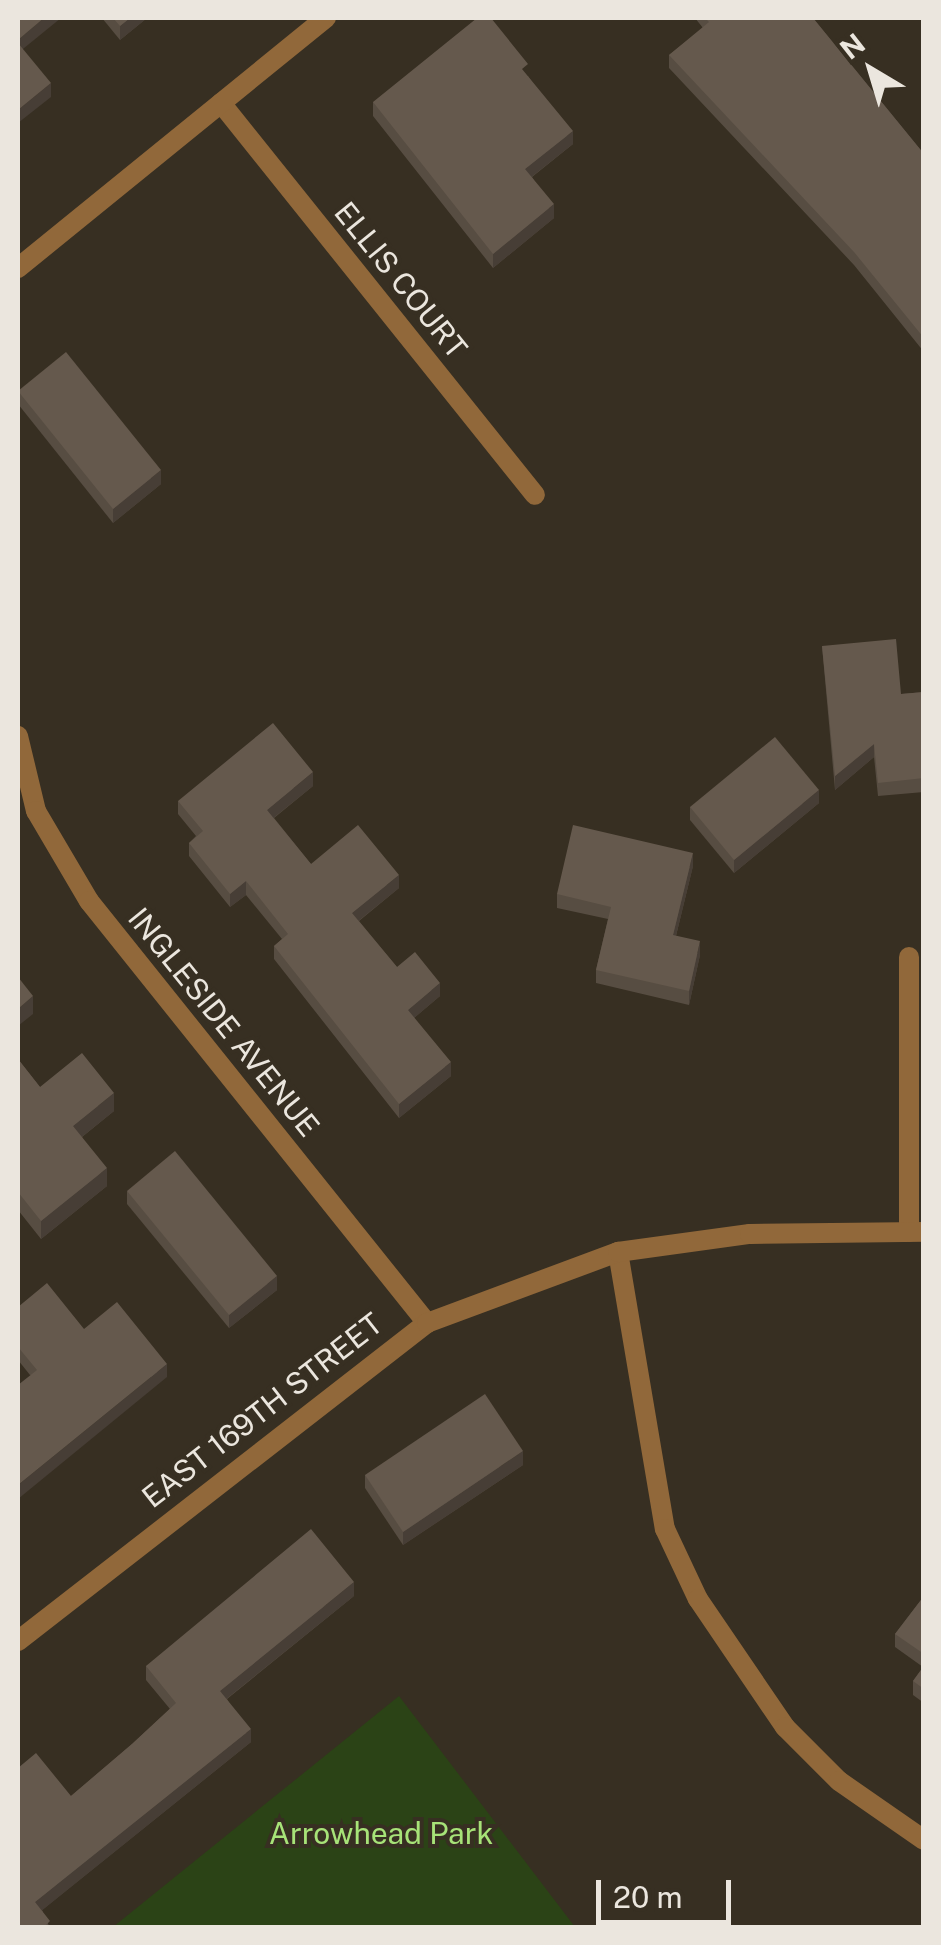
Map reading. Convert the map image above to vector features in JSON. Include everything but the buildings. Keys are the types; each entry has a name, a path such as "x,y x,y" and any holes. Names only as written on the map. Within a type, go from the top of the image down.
{"street":[{"path":"18,268 326,18"},
{"name":"ELLIS COURT","path":"221,103 535,495"},
{"name":"INGLESIDE AVENUE","path":"18,736 36,810 89,901 427,1323"},
{"path":"909,957 916,1232"},
{"name":"EAST 169TH STREET","path":"18,1641 427,1323 618,1252 750,1234 916,1232"},
{"path":"618,1252 666,1529 698,1599 785,1728 839,1781 924,1840"}],"green space":[{"name":"Arrowhead Park","path":"399,1696 575,1927 113,1927"}]}
